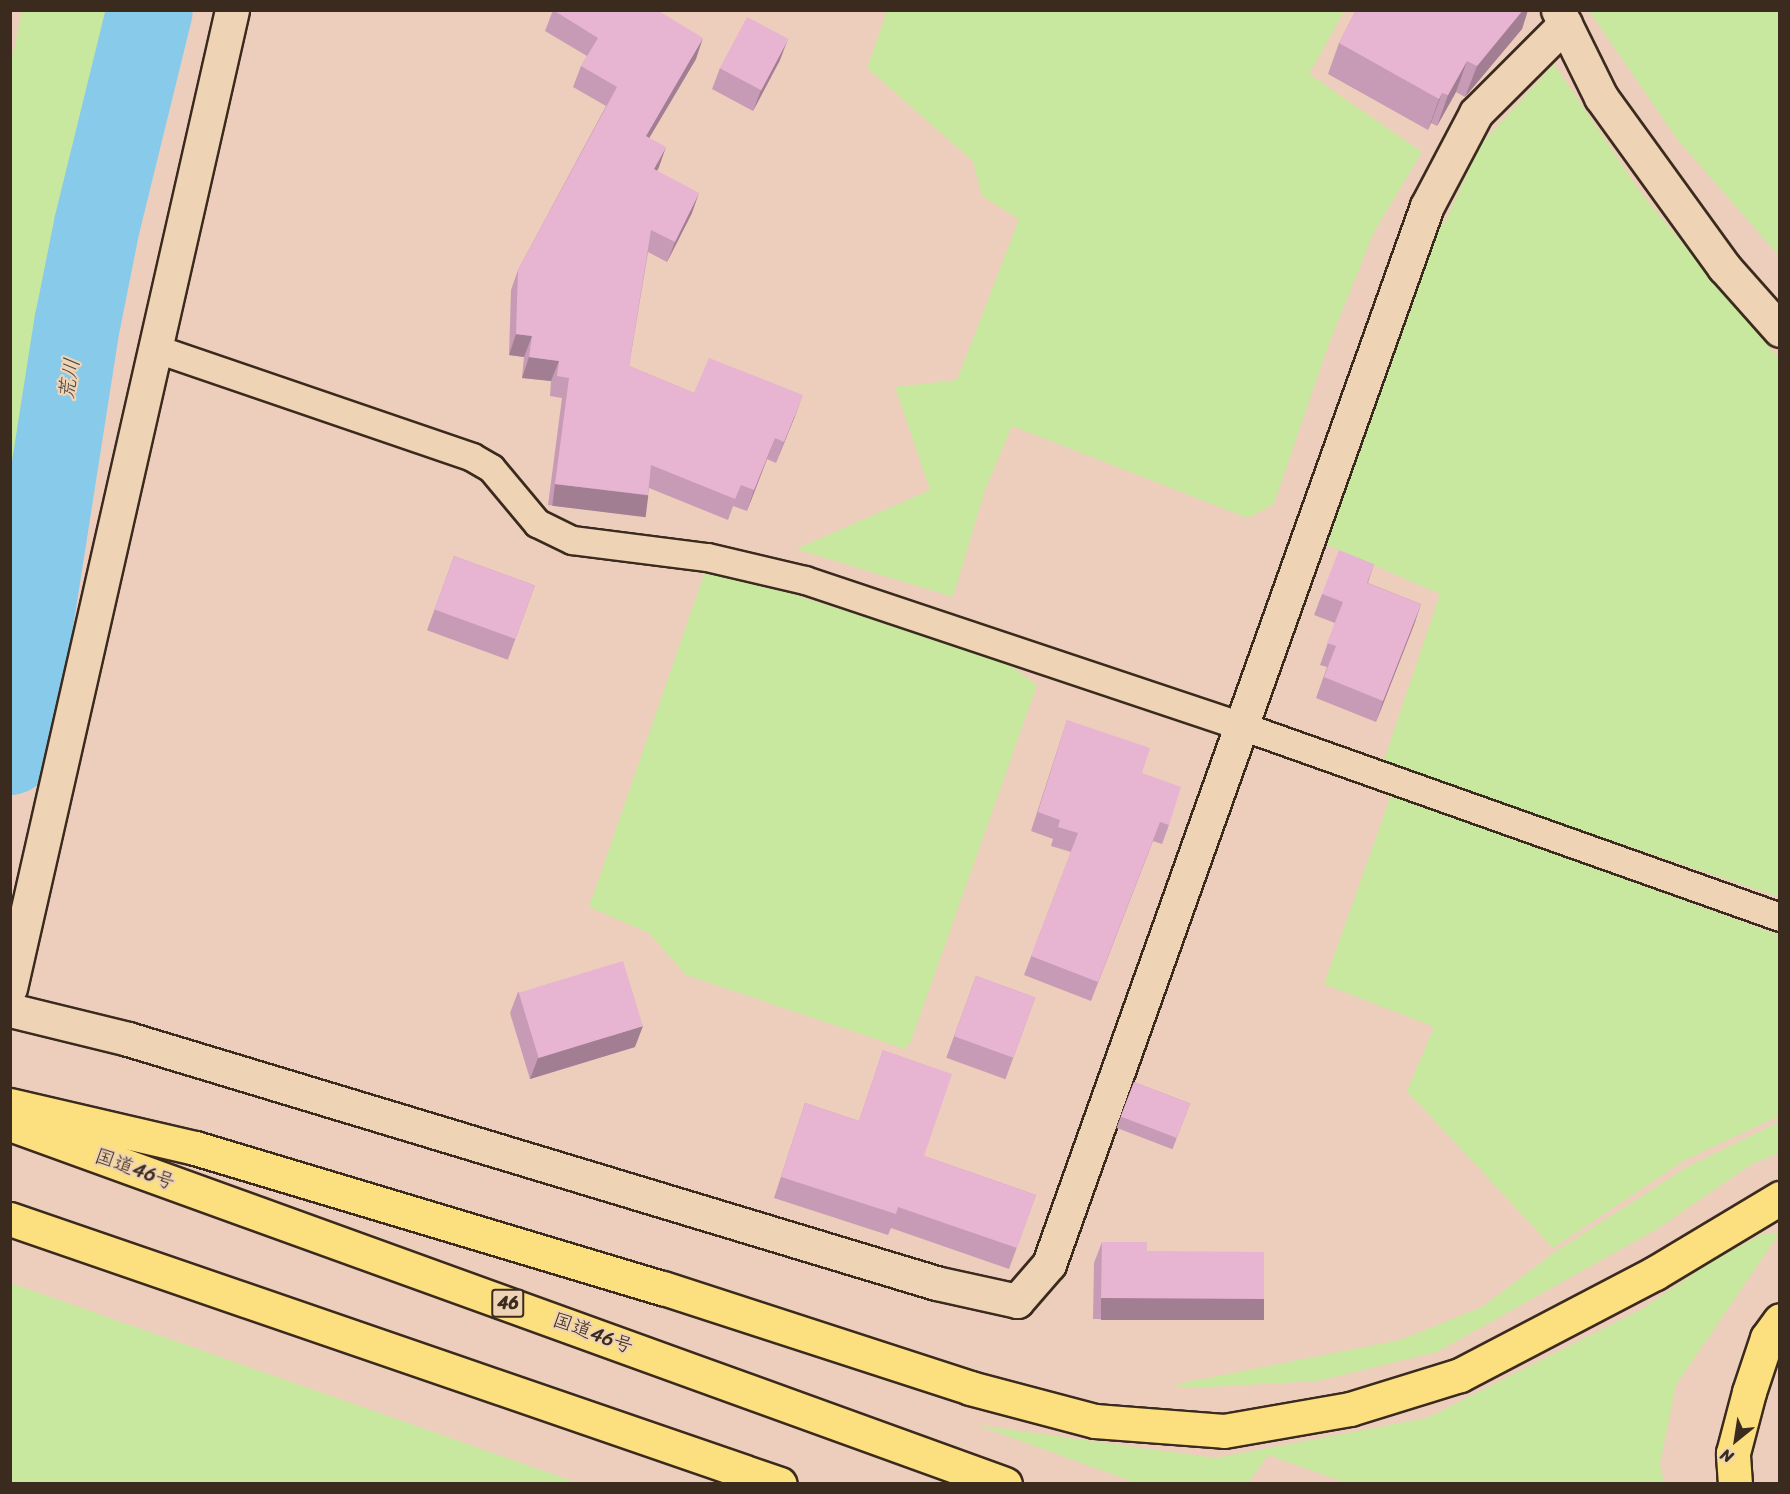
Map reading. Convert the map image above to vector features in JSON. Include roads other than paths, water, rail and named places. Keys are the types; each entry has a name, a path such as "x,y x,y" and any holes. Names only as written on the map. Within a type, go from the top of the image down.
{"highway":[{"path":"10,1105 218,1155 663,1288 970,1388 1095,1421 1224,1431 1350,1409 1460,1375 1655,1273 1779,1198"},
{"name":"国道46号","path":"10,1124 1005,1484"},
{"path":"10,1219 780,1484"},
{"path":"1735,1484 1733,1453 1749,1392 1767,1338 1779,1320"}],"street":[{"path":"10,988 232,10"},
{"path":"10,1010 128,1039 936,1283 1017,1301 1049,1264 1239,725 1427,206 1476,113 1561,17 1600,97 1724,267 1779,330"}],"lane":[{"path":"154,348 472,457 491,468 537,523 572,540 707,557 805,580 1239,725 1779,918"}],"waterway":[{"name":"荒川","path":"10,752 78,320 97,225 150,10"}]}
